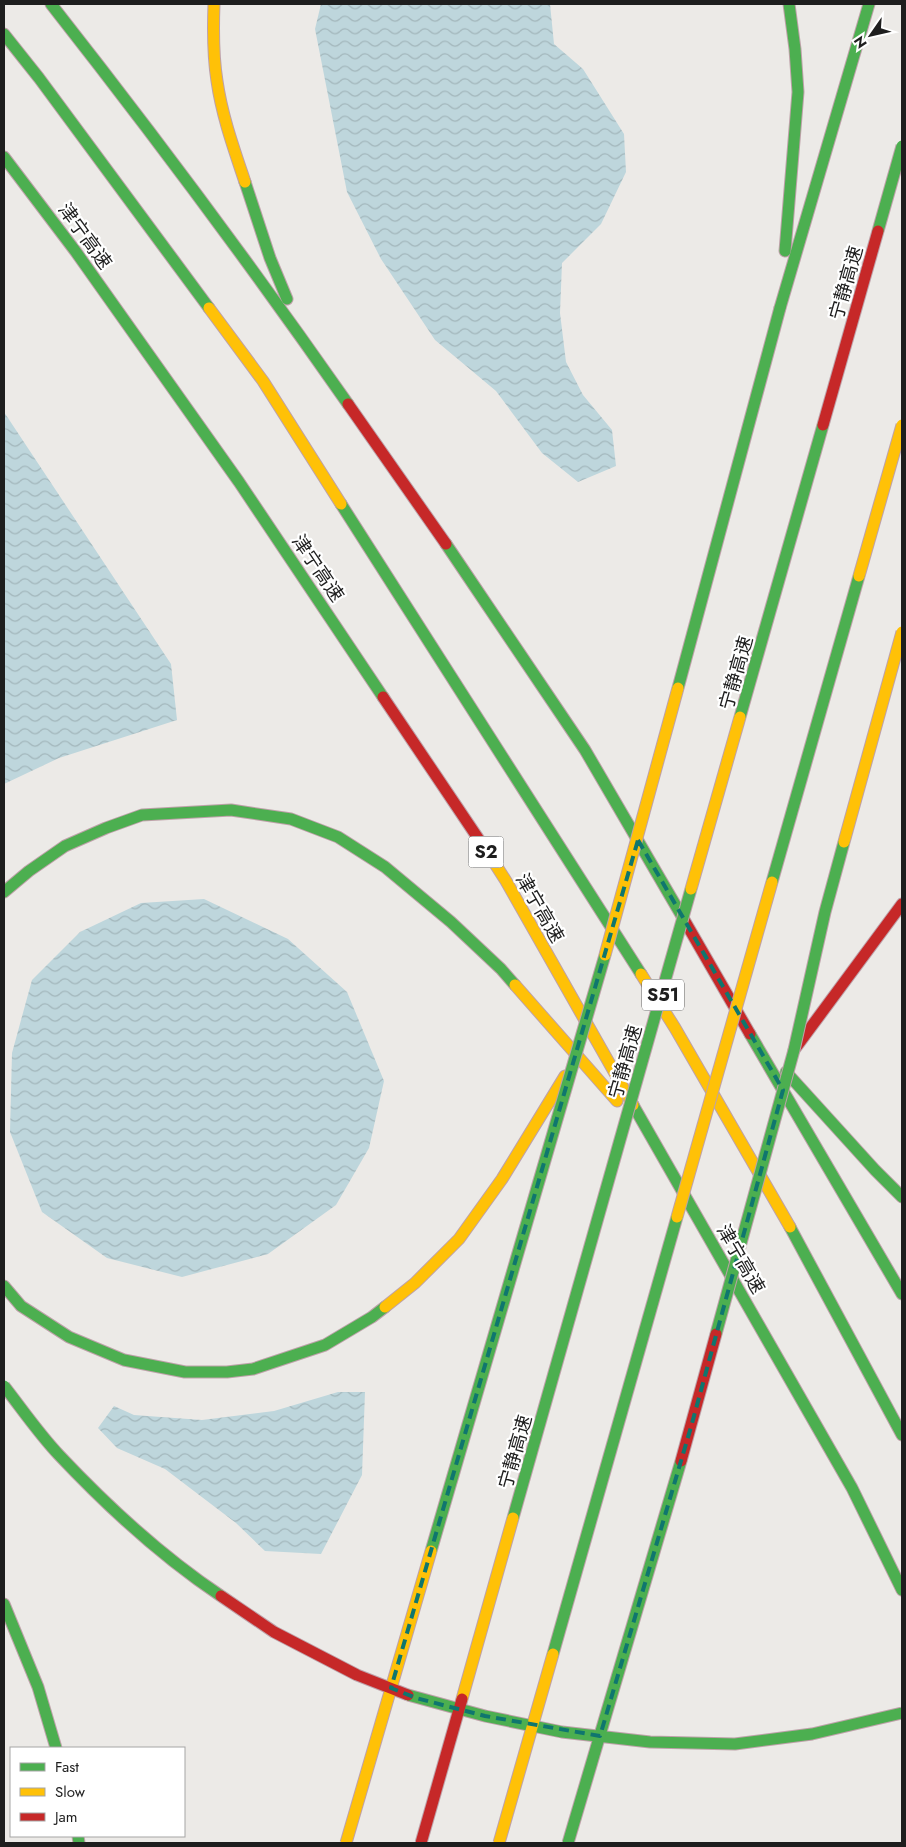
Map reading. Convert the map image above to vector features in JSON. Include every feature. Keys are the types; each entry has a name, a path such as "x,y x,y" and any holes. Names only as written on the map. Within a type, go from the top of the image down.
{"highway":[{"path":"51,4 147,126 305,342 476,587 585,750 902,1294"},
{"path":"214,4 213,28 217,82 230,137 270,258 305,342"},
{"path":"780,308 798,92 789,4"},
{"path":"346,1843 627,879 780,308 869,4"},
{"path":"4,34 51,94 263,381 676,1028 795,1235 902,1435"},
{"name":"宁静高速","path":"421,1843 902,146"},
{"name":"津宁高速","path":"4,157 76,252 239,482 500,873 852,1488 902,1590"},
{"path":"499,1843 902,424"},
{"path":"568,1843 691,1427 794,1050 825,912 902,632"},
{"path":"4,892 29,871 65,846 142,815 231,810 291,819 338,837 385,867 451,922 501,969 655,1143"},
{"path":"794,1050 902,904"},
{"path":"750,1034 902,1197"},
{"path":"4,1286 21,1306 69,1337 124,1360 185,1372 227,1372 253,1369 325,1345 372,1317 415,1283 459,1239 502,1179 575,1059"},
{"path":"4,1386 58,1454 121,1517 197,1580 274,1632 357,1675 416,1698 485,1716 562,1732 650,1742 736,1744 812,1734 902,1713"},
{"path":"4,1604 38,1687 56,1747"}],"highlighted area":[{"path":"638,840 783,1090 691,1427 600,1736 485,1716 416,1698 391,1688"}],"water":[{"path":"321,4 550,4 554,44 583,69 624,134 626,172 601,224 562,263 560,313 566,362 583,395 612,430 616,466 578,482 542,453 496,391 435,340 381,259 347,192 315,29"},
{"path":"4,412 171,664 177,720 59,758 4,784"},
{"path":"204,899 288,939 347,992 384,1081 369,1148 336,1205 268,1254 182,1277 107,1258 42,1212 10,1132 12,1053 32,980 80,932 141,903"},
{"path":"338,1392 365,1392 362,1475 321,1554 265,1551 236,1523 165,1469 117,1448 98,1428 114,1406 134,1415 202,1420 274,1411"}],"traffic: fast":[{"path":"51,4 202,202 348,404"},
{"path":"785,251 798,92 789,4"},
{"path":"780,308 869,4"},
{"path":"4,34 39,78 209,308"},
{"path":"878,231 902,146"},
{"path":"4,157 76,252 239,482 383,697"},
{"path":"245,182 270,258 287,299"},
{"path":"678,688 780,308"},
{"path":"740,717 823,425"},
{"path":"341,504 641,974"},
{"path":"446,544 585,750 683,918"},
{"path":"772,882 859,576"},
{"path":"4,892 29,871 65,846 142,815 231,810 291,819 338,837 385,867 451,922 501,969 515,985"},
{"path":"716,1334 794,1050 825,912 844,842"},
{"path":"513,1518 691,889"},
{"path":"431,1551 605,955"},
{"path":"750,1034 902,1294"},
{"path":"786,1072 902,1197"},
{"path":"633,1105 852,1488 902,1590"},
{"path":"553,1654 677,1217"},
{"path":"790,1227 902,1435"},
{"path":"4,1286 21,1306 69,1337 124,1360 185,1372 227,1372 253,1369 325,1345 385,1307"},
{"path":"4,1386 52,1447 97,1493 156,1548 221,1596"},
{"path":"568,1843 681,1461"},
{"path":"4,1604 38,1687 56,1747"},
{"path":"408,1695 485,1716 562,1732 650,1742 735,1744 812,1734 902,1713"},
{"path":"78,1837 79,1843"}],"traffic: slow":[{"path":"214,4 214,53 219,94 245,182"},
{"path":"209,308 263,381 341,504"},
{"path":"859,576 902,425"},
{"path":"844,842 902,632"},
{"path":"605,955 678,688"},
{"path":"691,889 740,717"},
{"path":"490,856 633,1105"},
{"path":"677,1217 772,882"},
{"path":"641,974 675,1028 790,1227"},
{"path":"515,985 617,1101"},
{"path":"385,1307 415,1283 459,1239 502,1179 565,1076"},
{"path":"462,1699 513,1518"},
{"path":"346,1843 431,1551"},
{"path":"499,1843 553,1654"}],"traffic: jam":[{"path":"823,425 878,231"},
{"path":"348,404 446,544"},
{"path":"383,697 490,856"},
{"path":"794,1050 902,904"},
{"path":"683,918 750,1034"},
{"path":"681,1461 716,1334"},
{"path":"221,1596 274,1632 357,1675 408,1695"},
{"path":"421,1843 462,1699"}]}
